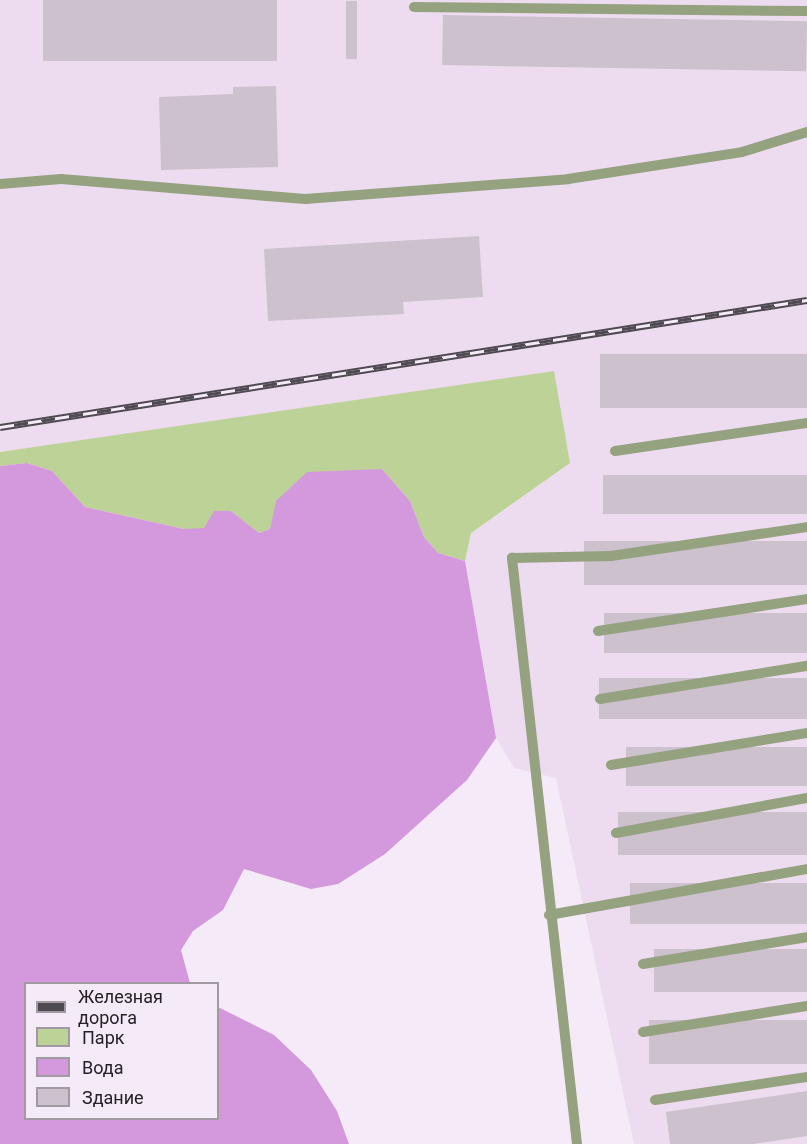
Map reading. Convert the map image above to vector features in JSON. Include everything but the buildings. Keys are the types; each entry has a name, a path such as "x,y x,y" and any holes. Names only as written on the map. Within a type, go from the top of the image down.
{"lane":[{"path":"414,7 807,12"},
{"path":"0,184 61,179 305,199 568,179 742,152 807,132"},
{"path":"615,451 807,423"},
{"path":"577,1144 549,915 512,558 611,556 807,527"},
{"path":"598,631 807,600"},
{"path":"600,699 807,666"},
{"path":"610,765 807,733"},
{"path":"616,833 807,798"},
{"path":"549,915 807,869"},
{"path":"643,964 807,937"},
{"path":"643,1032 807,1006"},
{"path":"655,1100 807,1077"}],"shaded area":[{"path":"0,0 807,0 807,1144 634,1144 556,778 514,768 496,738 465,561 471,533 570,463 228,421 0,452"}],"green space":[{"path":"554,371 570,463 471,533 465,561 438,553 424,537 410,501 382,469 354,471 277,501 270,529 259,533 231,511 204,529 184,529 85,507 52,471 27,463 0,466 0,452"}],"water":[{"path":"27,463 52,471 85,507 184,529 204,528 214,511 231,511 259,533 270,529 276,501 307,472 382,469 410,501 424,537 438,553 465,561 496,738 467,780 385,854 338,884 311,889 244,869 223,910 193,931 181,950 190,982 24,982 24,1120 219,1120 219,1008 274,1035 311,1070 337,1111 349,1144 0,1144 0,466"}],"railway":[{"path":"0,427 807,300"}]}
